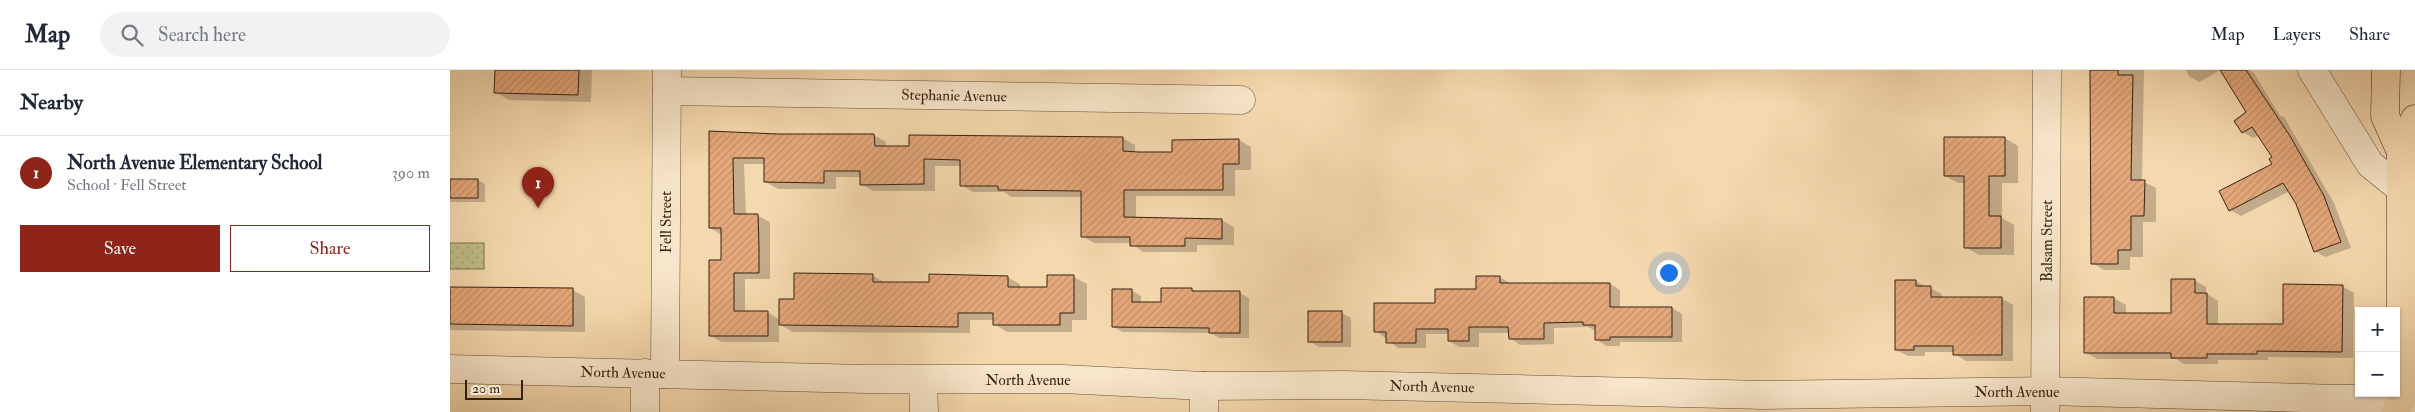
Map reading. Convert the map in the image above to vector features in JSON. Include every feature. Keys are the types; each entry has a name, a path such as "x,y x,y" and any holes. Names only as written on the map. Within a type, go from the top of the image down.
{"main road":[{"path":"2386,70 2385,116 2401,152 2409,190 2404,405"},
{"path":"2401,152 2415,120"}],"street":[{"name":"Balsam Street","path":"2046,402 2047,70"},
{"path":"2312,70 2370,164 2409,190"},
{"name":"Stephanie Avenue","path":"667,81 1241,100"},
{"name":"Fell Street","path":"645,412 655,374 667,81"},
{"path":"2350,132 2368,132 2385,116"},
{"name":"North Avenue","path":"450,369 923,380 1063,379 1204,399 1343,385 1483,400 1765,404 2330,399 2404,405"},
{"path":"923,380 924,412"}],"shaded area":[{"path":"450,243 484,243 484,269 450,269"}],"building":[{"path":"495,70 579,70 578,95 494,93"},
{"path":"2090,70 2118,70 2118,75 2133,75 2131,180 2145,180 2144,216 2131,216 2131,250 2118,250 2118,264 2091,264"},
{"path":"2220,70 2246,70 2290,136 2324,196 2341,242 2314,252 2296,204 2283,183 2229,211 2219,191 2272,164 2269,159 2272,157 2252,127 2242,133 2234,121 2246,112"},
{"path":"709,131 778,134 874,134 875,146 909,146 909,135 1123,137 1123,151 1139,152 1172,152 1172,140 1239,139 1239,164 1223,164 1223,190 1124,190 1124,217 1222,219 1222,239 1185,238 1185,246 1130,246 1130,237 1081,237 1081,191 998,190 998,186 960,186 960,160 924,159 924,184 860,185 860,171 824,171 824,183 764,182 764,158 733,158 734,214 758,214 759,247 759,273 734,273 734,311 768,311 768,336 709,336 709,260 721,260 721,228 709,228"},
{"path":"1944,137 2005,137 2005,176 1989,176 1989,216 2001,216 2001,248 1964,248 1964,176 1944,176"},
{"path":"450,179 478,179 478,198 450,198"},
{"path":"794,273 873,274 873,282 929,282 929,274 1008,276 1008,287 1047,287 1047,275 1074,275 1074,313 1060,313 1060,325 993,325 993,313 958,313 958,327 779,325 779,299 794,299"},
{"path":"1476,276 1500,276 1500,283 1610,283 1610,307 1672,307 1672,337 1610,337 1610,340 1595,340 1595,325 1583,325 1583,322 1544,323 1544,339 1509,339 1508,327 1469,327 1469,341 1448,341 1448,329 1416,329 1416,343 1386,343 1386,332 1374,332 1374,303 1435,303 1435,289 1476,289"},
{"path":"2171,279 2195,279 2195,293 2207,293 2207,324 2283,324 2283,284 2343,285 2342,352 2257,351 2257,354 2207,354 2207,358 2171,358 2171,353 2084,353 2084,297 2114,297 2114,313 2171,313"},
{"path":"1895,280 1916,280 1916,286 1931,286 1931,297 2002,297 2002,355 1953,355 1953,346 1914,346 1914,350 1895,350"},
{"path":"450,287 573,288 573,326 450,324"},
{"path":"1161,288 1192,288 1192,291 1240,291 1240,333 1209,333 1209,328 1112,327 1112,289 1132,289 1132,302 1161,302"},
{"path":"1308,311 1342,311 1342,342 1308,342"}],"place":[{"name":"North Avenue Elementary School","path":"538,208"}]}
